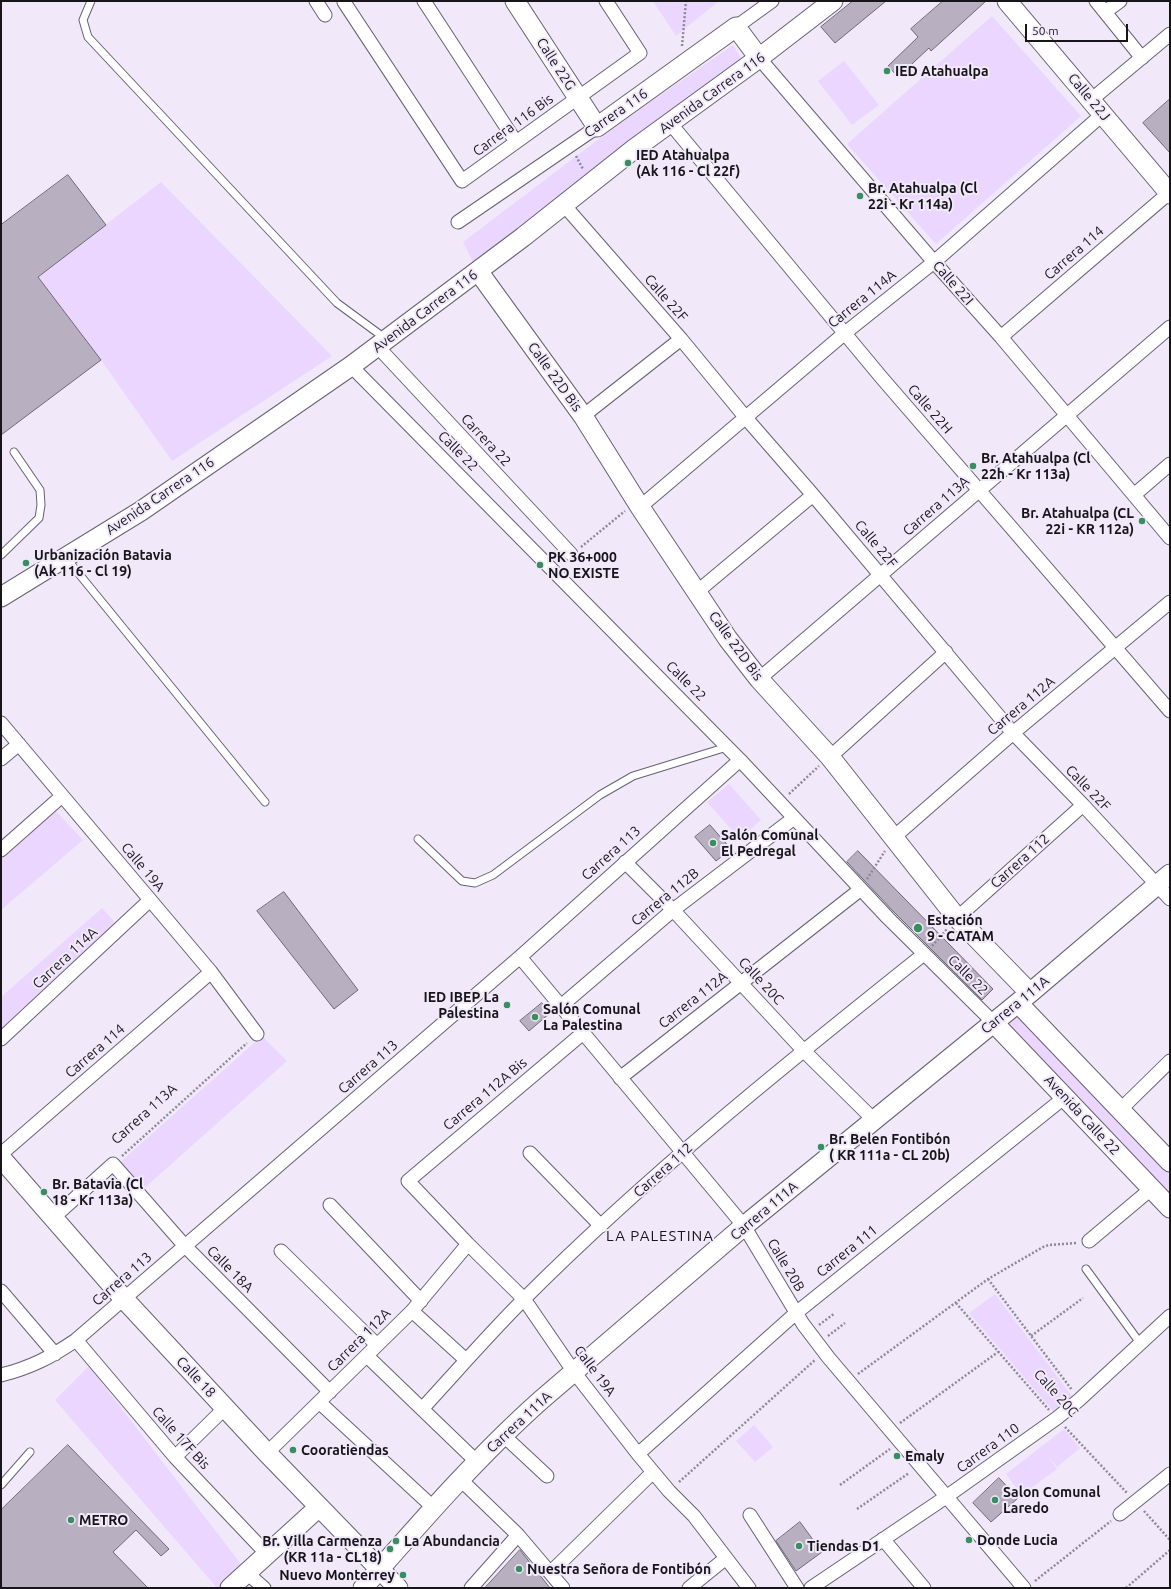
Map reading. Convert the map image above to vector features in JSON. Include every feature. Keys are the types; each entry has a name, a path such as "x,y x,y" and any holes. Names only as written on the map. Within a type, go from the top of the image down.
{"street":[{"path":"316,1 325,15"},
{"path":"424,1 516,142"},
{"name":"Calle 22G","path":"515,1 597,127"},
{"name":"Carrera 116 Bis","path":"344,2 462,181 640,54 606,1"},
{"name":"Carrera 116","path":"458,222 597,127 772,1"},
{"name":"Avenida Carrera 116","path":"3,593 66,557 141,511 351,366 833,1"},
{"name":"Calle 22J","path":"1007,1 1170,193"},
{"path":"1096,1 1142,58"},
{"path":"1105,12 1120,1"},
{"name":"Calle 22I","path":"736,27 759,58 934,262 1001,337 1170,538"},
{"path":"1091,100 1170,34"},
{"name":"Carrera 114A","path":"638,504 746,418 844,333 934,262 1103,114"},
{"name":"Calle 22H","path":"670,123 844,333 1170,711"},
{"name":"Carrera 114","path":"1001,337 1170,193"},
{"name":"Calle 22F","path":"564,205 681,339 1013,733 1083,805 1164,880 1170,899"},
{"name":"Calle 22D Bis","path":"478,271 583,416 638,504 698,591 728,639 759,678 830,757 957,918 1024,998"},
{"name":"Carrera 113A","path":"759,678 1170,327"},
{"path":"583,416 681,339"},
{"name":"Carrera 22","path":"382,343 571,554"},
{"name":"Calle 22","path":"351,366 728,747 861,889 994,1023"},
{"path":"1134,495 1170,464"},
{"path":"698,591 813,495"},
{"name":"Carrera 112A","path":"894,837 1013,733 1170,602"},
{"path":"830,757 946,652"},
{"name":"Calle 19A","path":"1,723 211,972 257,1034"},
{"path":"1,759 19,744"},
{"name":"Carrera 113","path":"1,1376 37,1364 76,1340 520,958 740,760"},
{"path":"1,850 62,796"},
{"name":"Carrera 112","path":"957,918 1083,805"},
{"name":"Carrera 112B","path":"561,1006 673,910 794,818"},
{"name":"Calle 20C","path":"625,862 673,910 803,1050 874,1120"},
{"name":"Carrera 111A","path":"363,1588 503,1435 574,1372 744,1226 994,1023 1164,880"},
{"name":"Carrera 112A","path":"620,1078 861,889"},
{"name":"Carrera 114A","path":"1,1039 150,900"},
{"name":"Carrera 112","path":"422,1409 524,1299 682,1152 803,1050 924,954"},
{"name":"Calle 20B","path":"520,958 744,1226 796,1313 821,1348 946,1497 1029,1586"},
{"name":"Carrera 114","path":"1,1154 211,972"},
{"path":"1024,998 1120,1110 1170,1162"},
{"name":"Avenida Calle 22","path":"994,1023 1170,1208"},
{"name":"Carrera 112A Bis","path":"408,1181 583,1033"},
{"path":"1120,1110 1170,1061"},
{"name":"Carrera 111","path":"638,1454 796,1313 1065,1097"},
{"path":"530,1153 601,1226"},
{"name":"Calle 18","path":"1,1158 124,1299 267,1453 398,1588"},
{"name":"Carrera 113A","path":"53,1218 113,1164"},
{"name":"Calle 18A","path":"113,1164 184,1246 330,1392"},
{"name":"Calle 19A","path":"408,1181 468,1244 524,1299 574,1372 638,1454 669,1491 694,1516 749,1588"},
{"path":"1089,1241 1152,1188"},
{"path":"330,1205 421,1301"},
{"name":"Carrera 112A","path":"267,1453 412,1311 468,1244"},
{"path":"281,1251 377,1345"},
{"path":"1,1291 55,1354"},
{"path":"412,1311 466,1360"},
{"name":"Carrera 110","path":"811,1588 946,1497 1057,1418 1079,1400 1170,1316"},
{"name":"Calle 17F Bis","path":"76,1340 175,1457 267,1554"},
{"path":"367,1356 477,1462"},
{"path":"319,1402 435,1508"},
{"path":"175,1457 225,1408"},
{"path":"503,1435 547,1476"},
{"path":"551,1572 653,1472"},
{"path":"1120,1514 1170,1474"},
{"path":"461,1480 518,1535 564,1588"},
{"path":"230,1588 319,1507"},
{"path":"750,1515 797,1588"},
{"path":"471,1588 518,1535"},
{"path":"883,1539 924,1588"},
{"path":"689,1588 726,1558"},
{"path":"247,1572 264,1588"}],"lane":[{"path":"91,1 83,20 88,37 337,303 382,343"},
{"path":"1,555 39,518 41,505 40,490 14,452"},
{"path":"66,557 266,802"},
{"path":"418,839 462,881 475,883 493,875 600,795 633,776 728,747"},
{"path":"1086,1269 1140,1343"},
{"path":"1,1485 30,1452"}],"path":[{"path":"682,48 686,1"},
{"path":"571,144 590,184"},
{"path":"571,554 638,504"},
{"path":"780,802 830,757"},
{"path":"861,889 894,837"},
{"path":"924,954 957,918"},
{"name":"Carrera 113A","path":"113,1164 257,1034"},
{"path":"848,1381 988,1279 1043,1247 1049,1245 1084,1243 1089,1241"},
{"path":"988,1279 1079,1400"},
{"path":"1032,1336 1083,1298"},
{"name":"Calle 20C","path":"956,1303 1057,1418 1170,1540"},
{"path":"809,1332 835,1313"},
{"path":"669,1491 821,1348 845,1323"},
{"path":"890,1430 998,1352"},
{"path":"840,1485 900,1442"},
{"path":"857,1509 920,1465"},
{"path":"1029,1586 1120,1514"},
{"path":"1126,1588 1170,1550"}],"shaded area":[{"path":"653,1 719,1 676,36"},
{"path":"992,16 1081,116 936,244 847,144"},
{"path":"733,45 741,58 473,262 463,242 620,123"},
{"path":"844,61 879,105 852,125 818,81"},
{"path":"161,182 332,356 172,461 101,360 38,277"},
{"path":"729,784 761,820 740,839 707,802"},
{"path":"54,809 83,840 1,910 1,856"},
{"path":"102,908 116,924 2,1030 1,997"},
{"path":"1020,1015 1170,1171 1170,1199 1006,1026"},
{"path":"262,1036 287,1061 140,1192 118,1164"},
{"path":"995,1294 1072,1396 1053,1411 969,1313"},
{"path":"89,1366 241,1564 217,1588 55,1400"},
{"path":"754,1425 773,1447 755,1462 736,1441"},
{"path":"1064,1429 1080,1448 1057,1467 1047,1455 1057,1469 1022,1495 1006,1474"}],"building":[{"path":"853,1 886,1 835,43 821,27"},
{"path":"943,1 986,1 931,51 929,48 898,77 888,66 918,37 911,29"},
{"path":"1170,99 1170,153 1143,123"},
{"path":"68,175 106,225 38,277 101,360 1,435 1,225"},
{"name":"Salón Comunal El Pedregal","path":"710,825 731,849 716,861 695,837"},
{"name":"Estación 9 - CATAM","path":"858,851 993,989 982,1000 894,912 847,862"},
{"path":"284,892 358,990 334,1009 257,911"},
{"name":"Salón Comunal La Palestina","path":"542,1003 550,1013 529,1031 520,1021"},
{"name":"METRO","path":"68,1445 169,1549 161,1556 136,1530 113,1552 148,1588 1,1588 1,1510"},
{"name":"Salon Comunal Laredo","path":"999,1478 1018,1498 991,1522 973,1503"},
{"name":"Tiendas D1","path":"800,1522 822,1552 796,1571 776,1541"},
{"name":"Nuestra Señora de Fontibón","path":"520,1550 550,1588 485,1588"}],"place":[{"name":"IED Atahualpa","path":"887,71"},
{"name":"IED Atahualpa (Ak 116 - Cl 22f)","path":"628,163"},
{"name":"Br. Atahualpa (Cl 22i - Kr 114a)","path":"860,196"},
{"name":"Br. Atahualpa (Cl 22h - Kr 113a)","path":"973,466"},
{"name":"Br. Atahualpa (CL 22i - KR 112a)","path":"1142,521"},
{"name":"Urbanización Batavia (Ak 116 - Cl 19)","path":"26,563"},
{"name":"PK 36+000 NO EXISTE","path":"540,565"},
{"name":"Salón Comunal El Pedregal","path":"713,843"},
{"name":"Estación 9 - CATAM","path":"918,928"},
{"name":"IED IBEP La Palestina","path":"507,1005"},
{"name":"Salón Comunal La Palestina","path":"535,1017"},
{"name":"Br. Belen Fontibón ( KR 111a - CL 20b)","path":"821,1147"},
{"name":"Br. Batavia (Cl 18 - Kr 113a)","path":"44,1192"},
{"name":"Cooratiendas","path":"293,1450"},
{"name":"Emaly","path":"897,1456"},
{"name":"Salon Comunal Laredo","path":"995,1500"},
{"name":"METRO","path":"71,1520"},
{"name":"Donde Lucia","path":"969,1540"},
{"name":"La Abundancia","path":"396,1541"},
{"name":"Tiendas D1","path":"799,1546"},
{"name":"Br. Villa Carmenza (KR 11a - CL18)","path":"390,1549"},
{"name":"Nuestra Señora de Fontibón","path":"519,1569"},
{"name":"Nuevo Monterrey","path":"403,1575"}],"district":[{"name":"LA PALESTINA","path":"660,1236"}]}
